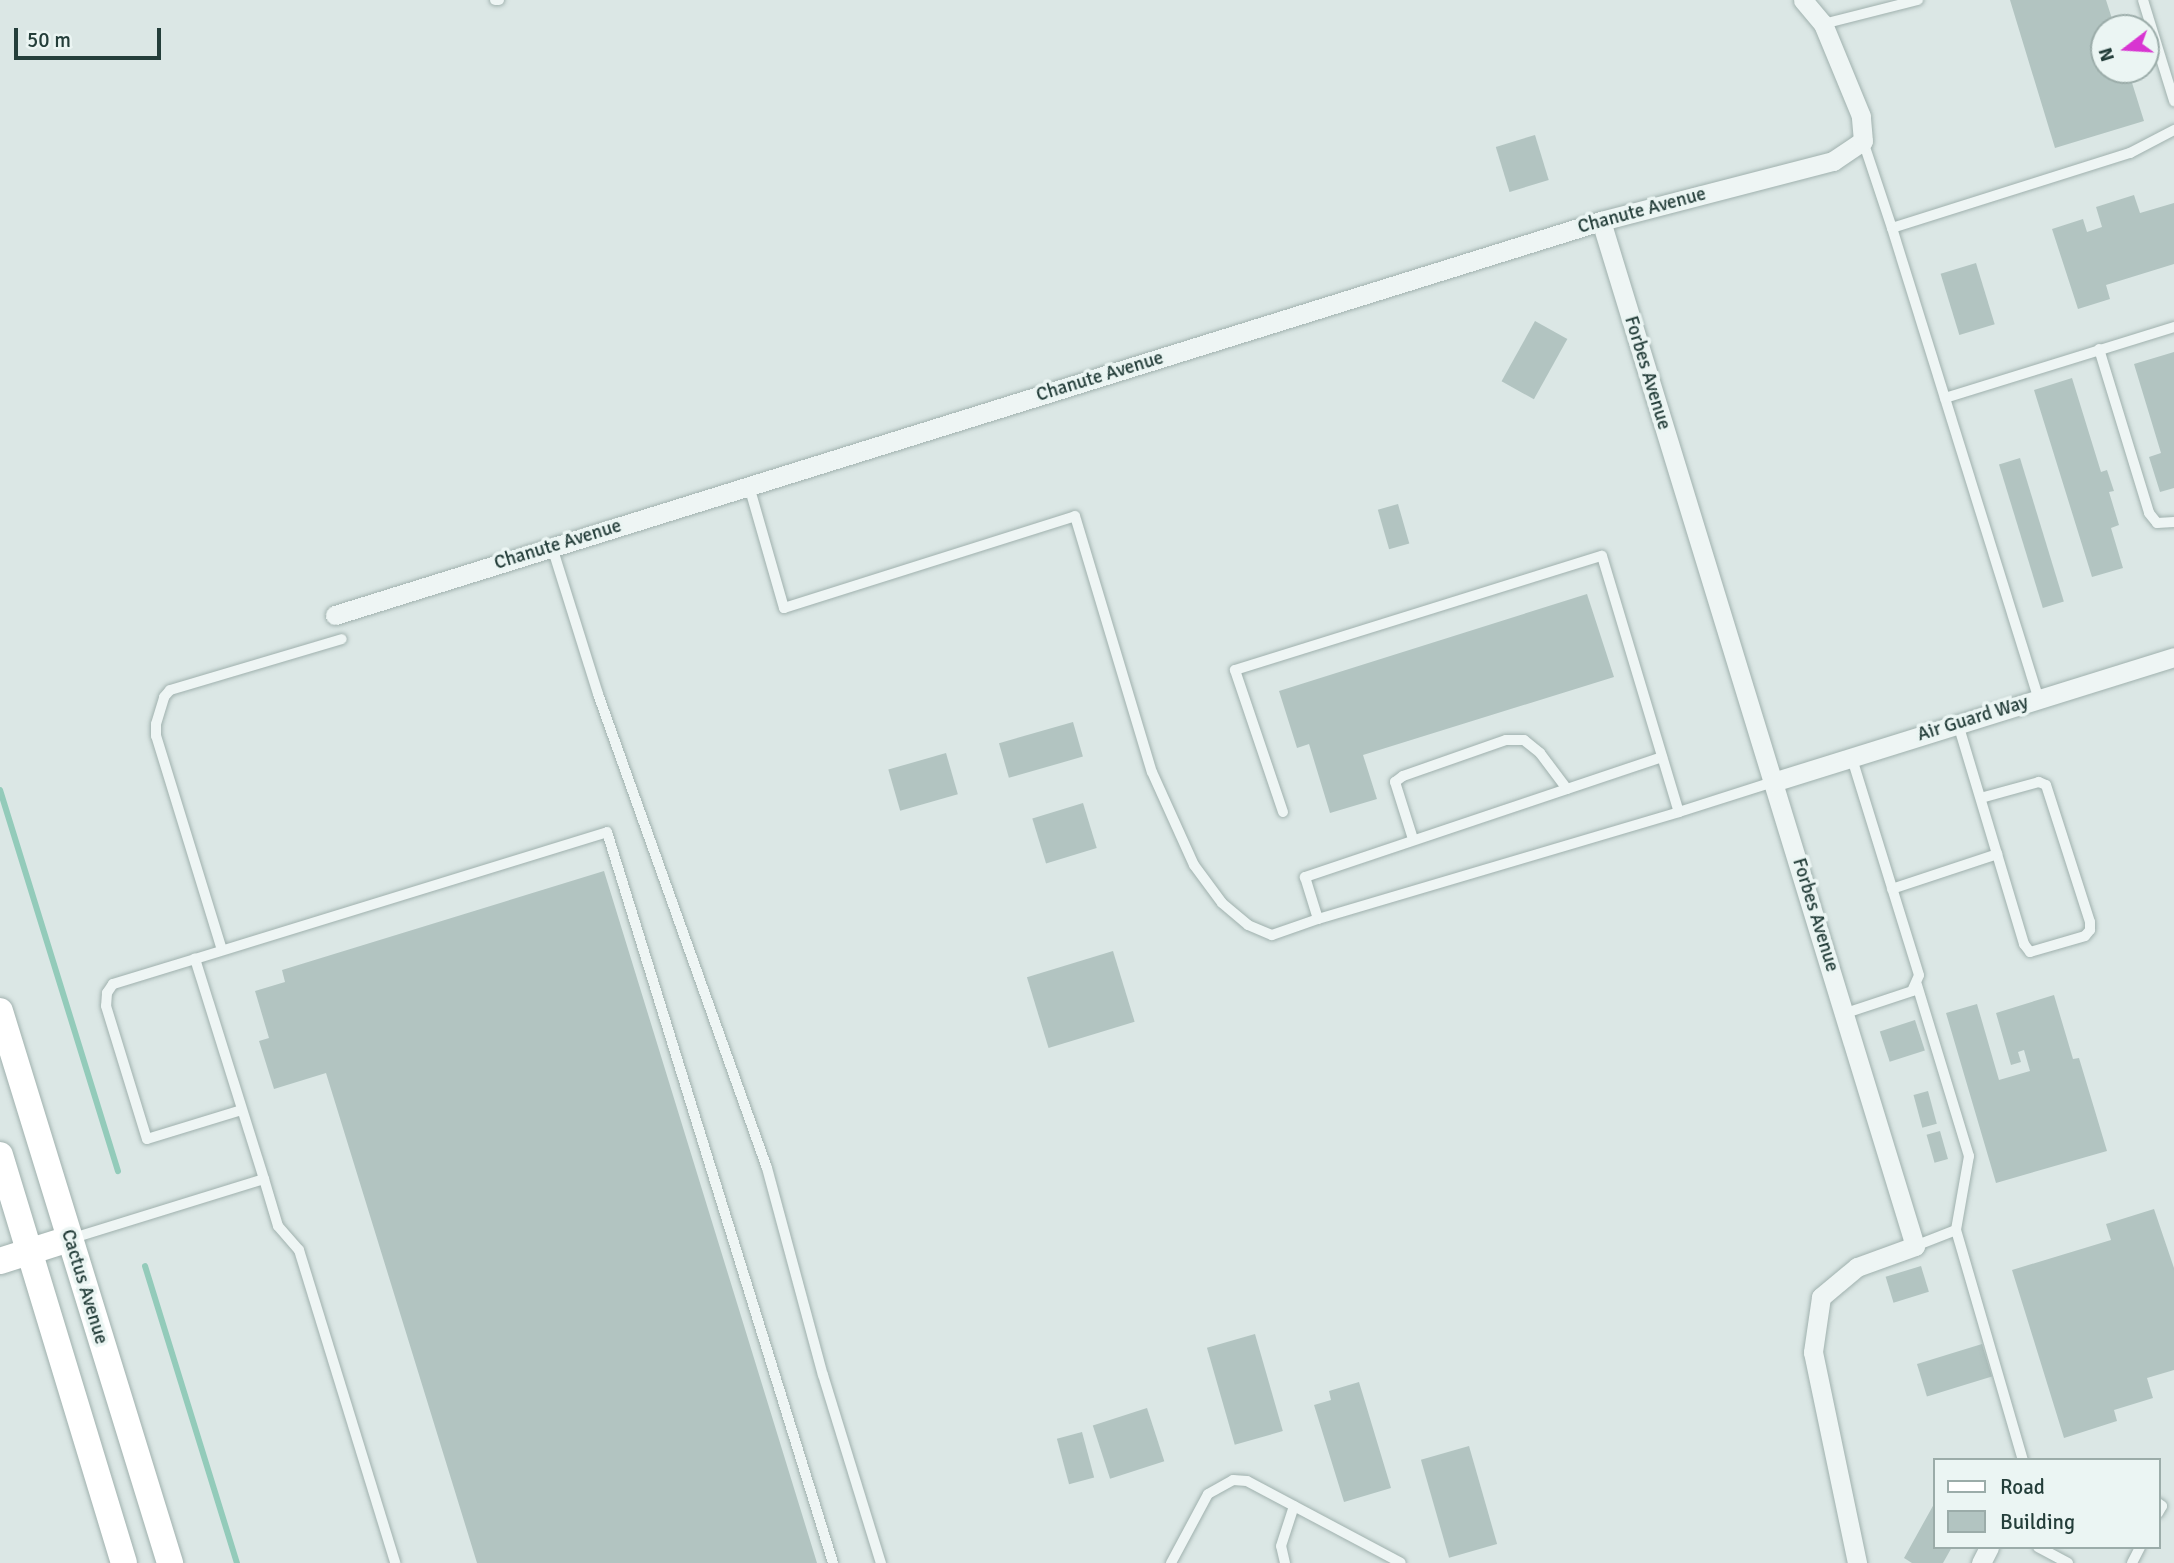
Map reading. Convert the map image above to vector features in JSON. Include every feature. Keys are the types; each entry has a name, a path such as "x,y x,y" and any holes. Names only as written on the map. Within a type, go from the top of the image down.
{"main road":[{"name":"Cactus Avenue","path":"0,1011 170,1563"},
{"path":"0,1155 124,1563"},
{"path":"0,1261 69,1239"}],"street":[{"path":"1803,0 1822,24 1861,116 1863,141"},
{"name":"Chanute Avenue","path":"335,615 1601,221 1833,161 1863,141"},
{"name":"Forbes Avenue","path":"1601,221 1846,1013 1915,1246"},
{"name":"Air Guard Way","path":"1773,782 2174,657"},
{"path":"1857,1563 1813,1352 1821,1297 1857,1267 1915,1246"}],"lane":[{"path":"1822,24 1918,0"},
{"path":"2143,0 2174,101"},
{"path":"1892,228 2130,153 2174,130"},
{"path":"1863,141 2039,699"},
{"path":"1945,398 2174,327"},
{"path":"2099,349 2149,513 2157,523 2174,522"},
{"path":"748,486 784,608 1075,516 1152,772 1194,865 1223,903 1248,925 1272,935 1773,782"},
{"path":"552,547 598,694 766,1168 823,1375 881,1563"},
{"path":"1283,812 1236,670 1602,556 1679,812"},
{"path":"222,950 156,736 156,724 164,697 170,690 342,639"},
{"path":"1958,724 2024,944 2030,952 2085,936 2090,930 2046,785 2039,782 1981,798"},
{"path":"1413,839 1395,782 1403,776 1506,740 1524,740 1540,752 1567,789"},
{"path":"1851,756 1919,975 1917,985 1969,1156 1956,1230 2022,1458"},
{"path":"1318,919 1305,877 1662,757"},
{"path":"242,1110 147,1139 106,1006 107,993 113,984 607,832 833,1563"},
{"path":"1892,889 1997,854"},
{"path":"195,958 278,1226 299,1250 395,1563"},
{"path":"1846,1013 1912,991 1917,985"},
{"path":"69,1239 264,1178"},
{"path":"1915,1246 1956,1230"},
{"path":"1171,1563 1208,1494 1233,1480 1247,1481 1401,1563"},
{"path":"1285,1563 1281,1546 1294,1506"},
{"path":"2042,1549 2068,1563"}],"building":[{"path":"2010,0 2106,0 2110,14 2090,14 2090,84 2132,84 2144,121 2055,148"},
{"path":"1535,135 1549,180 1510,192 1496,147"},
{"path":"2134,195 2140,213 2174,203 2174,264 2106,285 2110,299 2078,309 2052,229 2083,219 2087,232 2102,227 2096,207"},
{"path":"1976,263 1995,324 1959,335 1941,274"},
{"path":"1535,321 1567,339 1534,399 1502,381"},
{"path":"2174,352 2174,488 2160,492 2149,457 2161,453 2134,364"},
{"path":"2072,378 2101,472 2107,470 2114,491 2109,492 2119,525 2111,528 2123,568 2092,577 2034,390"},
{"path":"2020,458 2064,601 2043,608 1999,464"},
{"path":"1398,504 1409,543 1389,549 1378,510"},
{"path":"1587,594 1614,677 1363,755 1377,799 1330,813 1309,744 1297,748 1279,691"},
{"path":"1073,722 1083,757 1009,778 999,743"},
{"path":"946,753 958,794 900,811 888,770"},
{"path":"1083,803 1097,848 1046,863 1032,818"},
{"path":"604,871 817,1563 477,1563 326,1073 274,1089 259,1041 269,1038 255,991 285,982 282,970"},
{"path":"1113,951 1135,1022 1049,1048 1027,977"},
{"path":"2054,995 2073,1059 2079,1058 2107,1151 1996,1183 1946,1013 1977,1004 1999,1080 2030,1071 2024,1050 2018,1052 2021,1062 2011,1065 1996,1013"},
{"path":"1915,1020 1925,1050 1890,1062 1880,1031"},
{"path":"1928,1091 1937,1124 1922,1128 1914,1095"},
{"path":"1940,1131 1948,1159 1935,1163 1927,1135"},
{"path":"2154,1209 2174,1268 2174,1370 2147,1378 2153,1398 2114,1410 2117,1421 2064,1438 2012,1270 2111,1240 2106,1224"},
{"path":"1921,1266 1929,1292 1894,1303 1886,1277"},
{"path":"1255,1334 1283,1431 1235,1445 1207,1348"},
{"path":"1982,1344 1992,1377 1927,1396 1917,1364"},
{"path":"1359,1382 1391,1488 1344,1502 1314,1405 1331,1400 1329,1391"},
{"path":"1147,1408 1164,1461 1110,1479 1093,1426"},
{"path":"1082,1432 1094,1477 1069,1484 1057,1439"},
{"path":"1469,1446 1497,1544 1449,1558 1421,1460"},
{"path":"1932,1508 1932,1549 1951,1549 1943,1563 1912,1563 1904,1558"}],"waterway":[{"path":"0,790 118,1171"},
{"path":"145,1266 237,1563"}]}
